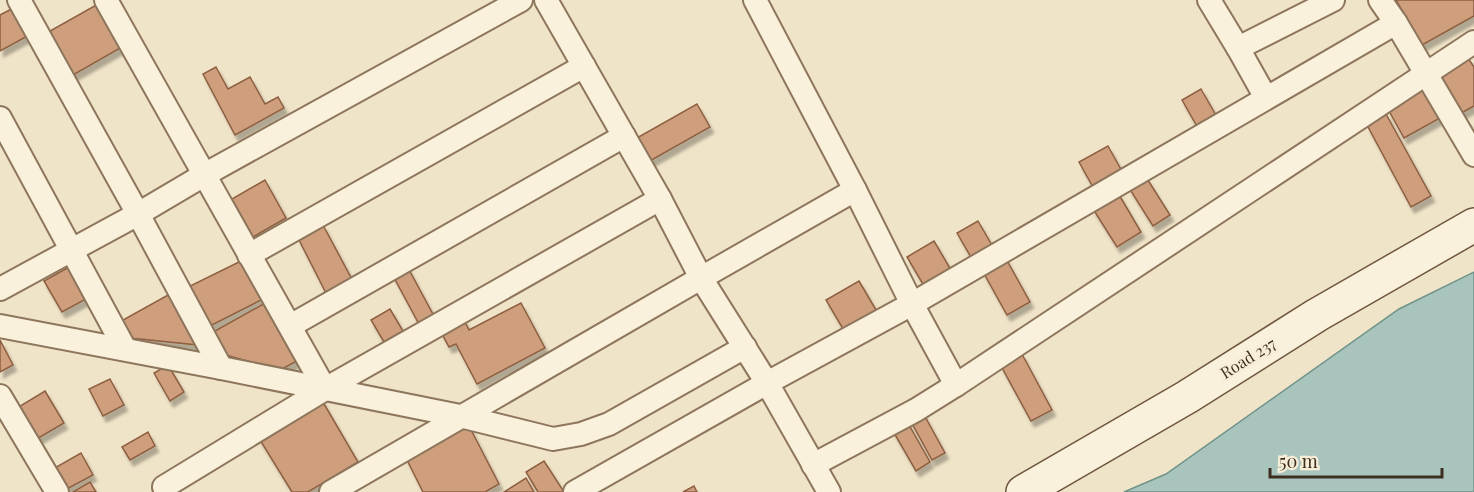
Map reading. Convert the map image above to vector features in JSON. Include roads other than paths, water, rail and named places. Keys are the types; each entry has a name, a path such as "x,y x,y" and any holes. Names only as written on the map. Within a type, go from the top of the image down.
{"street":[{"path":"19,0 221,368"},
{"path":"106,0 325,389"},
{"path":"0,289 521,0"},
{"path":"546,0 660,199 701,278 767,383 829,492"},
{"path":"755,0 956,385"},
{"path":"1209,0 1266,98"},
{"path":"1238,48 1334,0"},
{"path":"1380,0 1474,155"},
{"path":"575,492 912,304 1396,23"},
{"path":"813,465 916,410 956,385 1474,42"},
{"path":"249,255 584,66"},
{"path":"0,118 125,350"},
{"path":"290,326 624,136"},
{"path":"331,492 855,190"},
{"path":"164,487 325,389 660,199"},
{"name":"Road 237","path":"1023,492 1187,397 1317,315 1474,225"},
{"path":"0,326 460,416 553,439 581,434 609,424 745,347"},
{"path":"0,396 57,492"}],"water":[{"path":"1474,272 1474,492 1124,492 1166,474 1399,309"}]}
